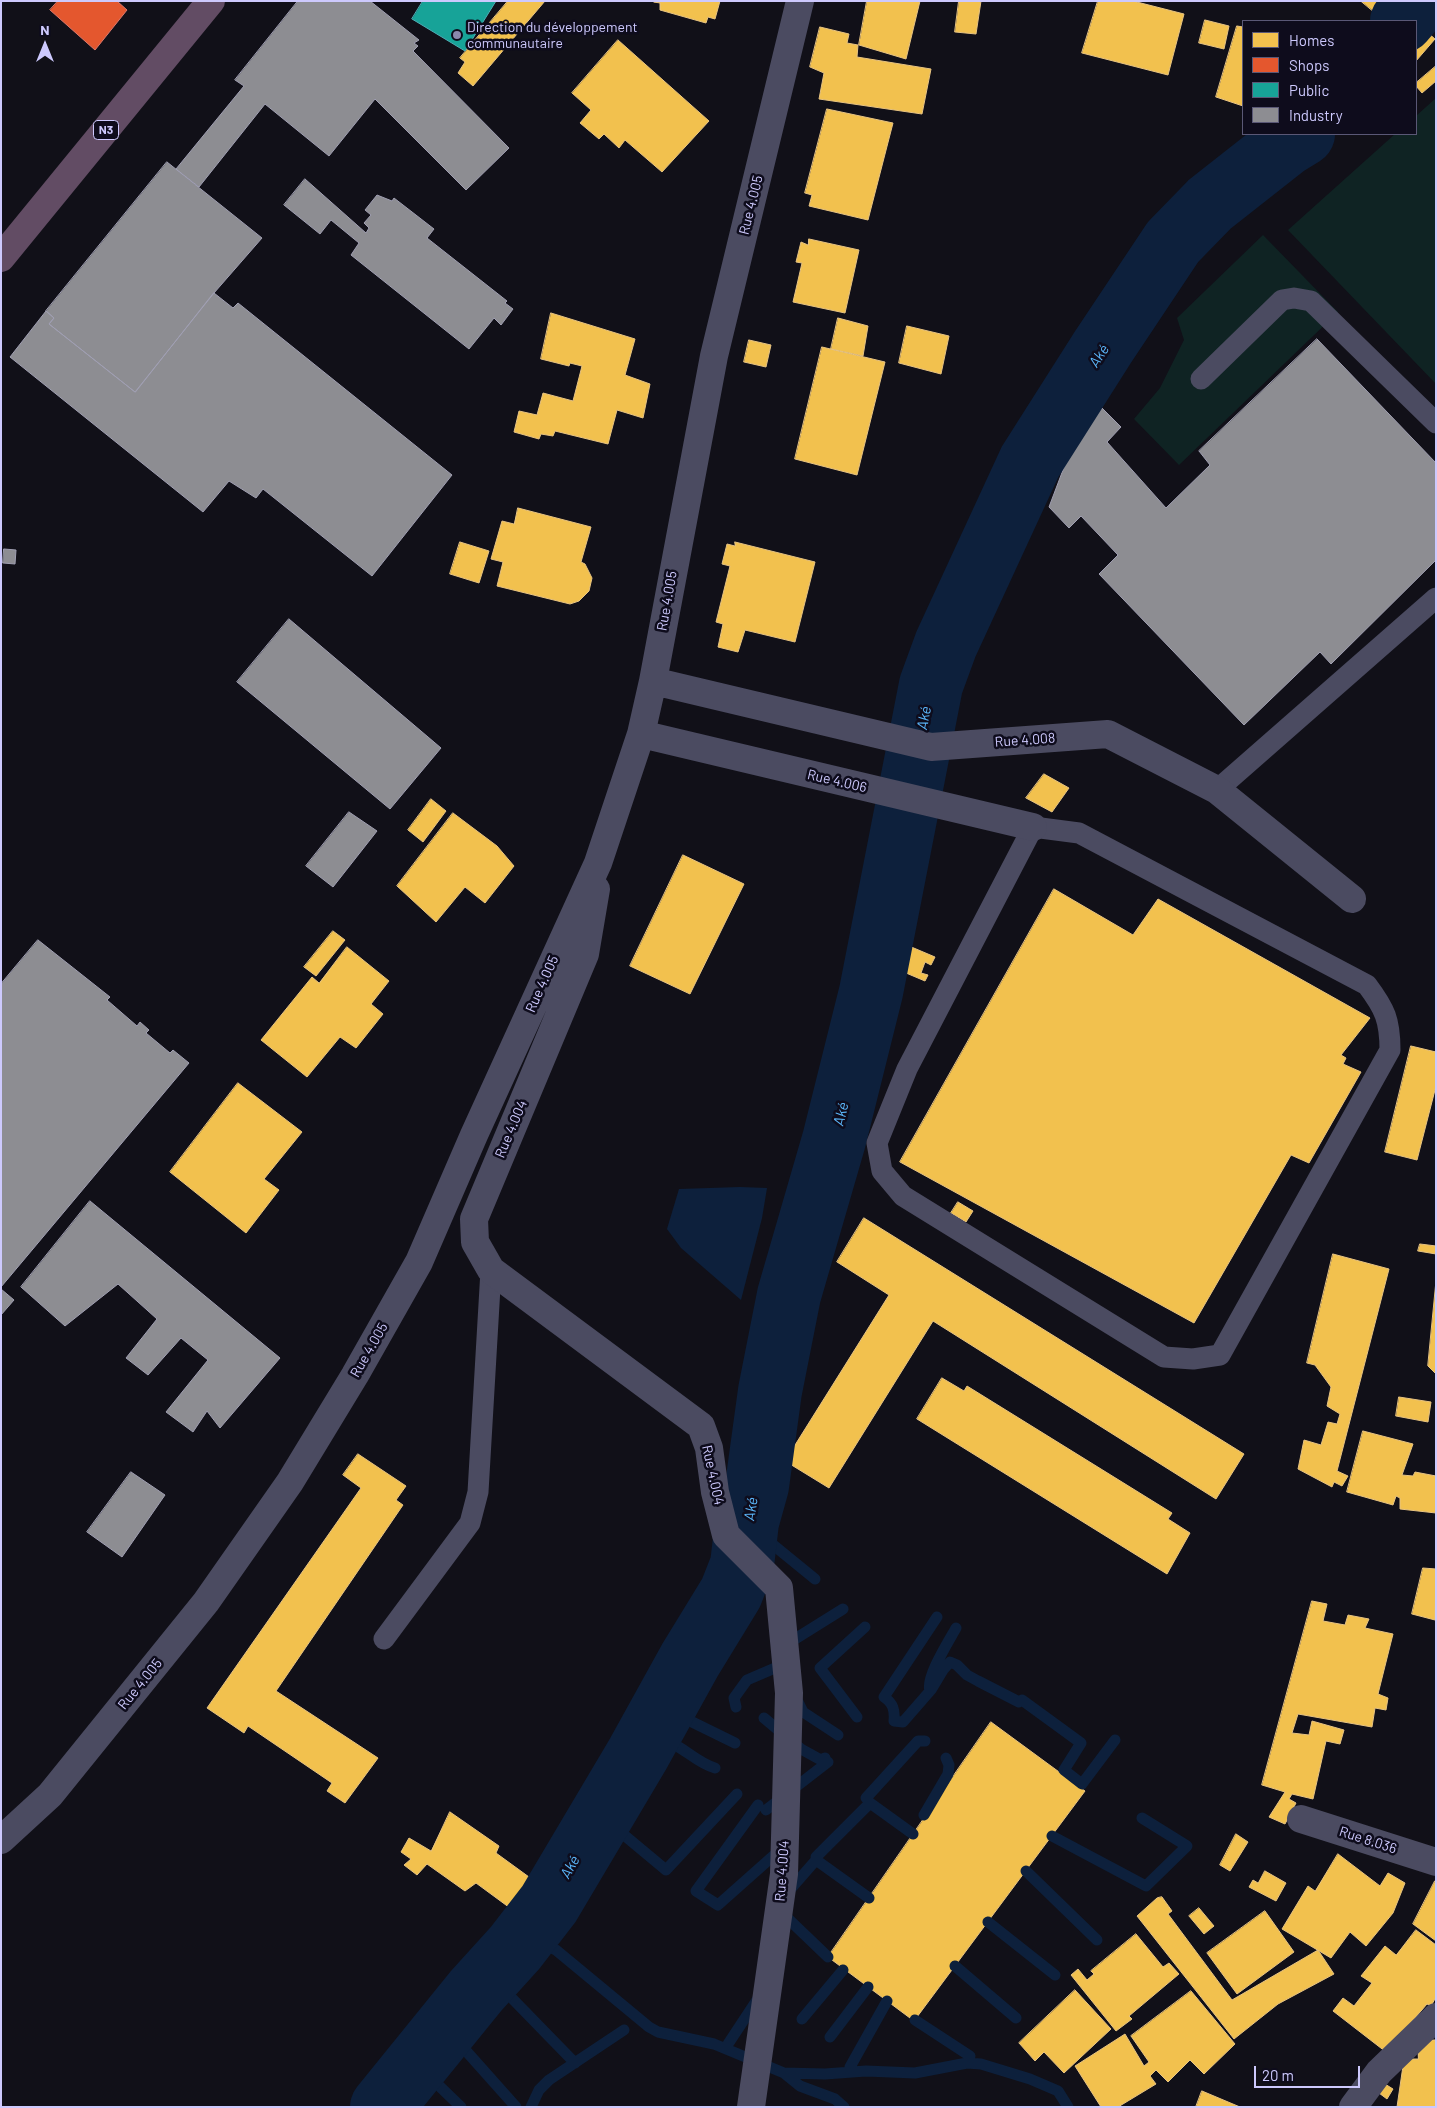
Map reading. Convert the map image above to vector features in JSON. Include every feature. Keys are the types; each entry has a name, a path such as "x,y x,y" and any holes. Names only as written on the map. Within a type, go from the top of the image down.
{"highway":[{"name":"N3","path":"1,258 211,1"}],"street":[{"name":"Rue 4.005","path":"1,1840 50,1795 206,1602 290,1482 350,1384 419,1262 598,863 641,734 653,681 714,356 800,1"},
{"name":"Rue 4.008","path":"653,681 931,747 1108,734 1217,790 1352,899"},
{"name":"Rue 4.006","path":"641,734 1033,827"},
{"name":"Rue 4.004","path":"598,863 595,899 585,954 474,1219 475,1242 491,1270 700,1426 709,1448 715,1492 726,1535 779,1588 789,1693 784,1874 751,2107"},
{"name":"Rue 8.036","path":"1301,1819 1436,1862"},
{"path":"1353,2107 1379,2072 1436,2017"}],"lane":[{"path":"1201,379 1282,300 1294,298 1311,300 1436,423"},
{"path":"1217,790 1436,598"},
{"path":"1033,827 1079,833 1367,985 1382,1005 1390,1029 1390,1050 1220,1355 1193,1359 1164,1357 903,1196 882,1171 877,1143 907,1069 1033,827"},
{"path":"384,1639 470,1523 478,1492 491,1270"}],"green space":[{"path":"1436,98 1436,384 1288,230 1394,135 1417,135 1417,115"},
{"path":"1263,235 1338,312 1179,465 1134,419 1160,388 1184,340 1177,318"}],"water":[{"path":"767,1188 762,1218 741,1300 681,1248 667,1229 679,1189"}],"building: Homes":[{"path":"508,1 545,1 473,86 458,73 465,62 460,58"},
{"path":"720,1 715,19 708,17 706,23 660,10 660,3 654,2"},
{"path":"867,1 920,1 906,59 859,45"},
{"path":"959,1 981,1 976,34 955,32"},
{"path":"1098,1 1133,1 1184,14 1168,75 1082,53"},
{"path":"1361,1 1380,1 1372,10"},
{"path":"1205,20 1229,26 1224,49 1199,43"},
{"path":"1237,26 1242,27 1242,106 1216,97"},
{"path":"820,27 849,34 847,43 858,45 857,57 931,69 922,114 819,99 824,73 810,67"},
{"path":"1427,32 1435,39 1417,60 1417,43"},
{"path":"618,40 709,121 662,172 625,140 619,148 604,134 599,139 580,123 591,110 572,93"},
{"path":"1436,66 1436,81 1422,93 1417,87 1417,82"},
{"path":"827,109 893,123 868,220 809,206 812,195 805,193"},
{"path":"809,239 859,250 845,313 793,302 802,263 796,262 801,242 808,245"},
{"path":"551,313 635,339 625,375 650,384 643,418 617,410 608,444 555,431 553,436 541,434 539,439 514,432 519,411 537,415 543,393 573,401 582,366 570,363 569,366 541,359"},
{"path":"838,318 868,326 863,356 831,349"},
{"path":"907,326 949,336 941,374 899,363"},
{"path":"749,340 771,345 766,367 744,362"},
{"path":"822,347 885,362 857,475 795,459"},
{"path":"518,508 591,527 581,562 585,564 592,578 589,591 579,601 570,604 497,586 503,562 491,559 502,521 514,524"},
{"path":"460,542 489,551 479,583 450,574"},
{"path":"735,542 815,562 795,642 745,630 738,652 718,647 723,624 716,622 730,566 722,564 727,544 735,546"},
{"path":"1044,774 1069,788 1052,812 1026,798"},
{"path":"431,799 446,811 423,842 408,830"},
{"path":"453,813 497,846 514,866 485,903 465,887 436,922 397,886"},
{"path":"683,855 744,884 690,994 630,966"},
{"path":"1054,889 1133,935 1158,899 1370,1018 1341,1055 1346,1058 1343,1064 1361,1072 1309,1163 1291,1155 1194,1323 900,1162"},
{"path":"333,931 345,940 316,976 304,967"},
{"path":"909,946 935,957 931,965 925,962 921,973 928,975 925,981 899,970"},
{"path":"347,947 389,981 371,1004 383,1014 356,1048 340,1037 307,1077 261,1040 312,977 319,983"},
{"path":"1411,1046 1436,1052 1436,1086 1417,1160 1385,1152"},
{"path":"238,1083 302,1132 264,1179 279,1190 246,1233 170,1172"},
{"path":"958,1202 973,1211 966,1222 951,1213"},
{"path":"864,1218 1244,1454 1216,1499 933,1321 829,1488 785,1461 889,1295 837,1262"},
{"path":"1420,1244 1436,1246 1436,1254 1418,1251"},
{"path":"1333,1254 1389,1269 1337,1471 1348,1476 1342,1486 1334,1482 1332,1487 1298,1469 1304,1440 1321,1445 1328,1422 1337,1424 1340,1414 1327,1406 1331,1387 1315,1365 1307,1363"},
{"path":"1436,1281 1436,1374 1428,1366"},
{"path":"942,1378 964,1391 967,1386 1172,1513 1168,1519 1190,1533 1167,1574 917,1419"},
{"path":"1399,1397 1431,1402 1428,1422 1396,1416"},
{"path":"1363,1431 1413,1444 1402,1475 1413,1476 1415,1472 1436,1476 1436,1513 1400,1509 1400,1498 1396,1496 1393,1505 1347,1492"},
{"path":"358,1454 406,1486 396,1500 403,1505 276,1691 378,1758 345,1803 327,1791 332,1783 248,1726 244,1733 207,1708 361,1488 343,1475"},
{"path":"1423,1568 1436,1569 1435,1620 1412,1614"},
{"path":"1312,1601 1327,1604 1323,1621 1345,1625 1348,1615 1369,1619 1365,1628 1393,1634 1378,1694 1388,1698 1386,1710 1375,1708 1372,1727 1298,1714 1292,1733 1309,1735 1312,1721 1344,1730 1340,1744 1326,1741 1313,1799 1292,1794 1289,1799 1296,1803 1285,1824 1269,1817 1285,1792 1262,1785"},
{"path":"991,1722 1085,1791 914,2021 828,1957"},
{"path":"450,1812 499,1846 496,1853 529,1877 510,1908 476,1883 465,1891 427,1864 417,1875 404,1865 411,1859 401,1852 409,1838 431,1851"},
{"path":"1236,1834 1248,1842 1230,1871 1220,1865"},
{"path":"1338,1854 1380,1886 1388,1873 1405,1883 1393,1913 1366,1946 1350,1932 1331,1958 1282,1929 1308,1886 1315,1891"},
{"path":"1265,1871 1286,1883 1276,1901 1249,1887 1253,1880 1258,1883"},
{"path":"1436,1881 1436,1941 1413,1924"},
{"path":"1162,1897 1172,1911 1168,1914 1232,2000 1318,1950 1334,1974 1278,2004 1234,2039 1137,1916 1157,1898"},
{"path":"1199,1908 1214,1926 1204,1934 1189,1916"},
{"path":"1265,1911 1294,1952 1237,1994 1207,1953"},
{"path":"1416,1930 1436,1945 1436,1997 1431,2006 1427,2004 1386,2052 1333,2011 1343,1998 1354,2006 1372,1983 1361,1976 1385,1946 1396,1955"},
{"path":"1136,1934 1163,1967 1169,1963 1179,1974 1129,2016 1132,2019 1116,2031 1071,1975 1078,1969 1087,1980 1094,1974 1091,1971"},
{"path":"1075,1990 1111,2029 1064,2073 1044,2052 1035,2061 1019,2043"},
{"path":"1191,1991 1235,2044 1204,2074 1190,2060 1168,2082 1156,2070 1150,2076 1156,2084 1118,2107 1101,2107 1075,2066 1125,2034 1144,2066 1149,2062 1131,2036"},
{"path":"1418,2040 1436,2040 1436,2107 1397,2107 1404,2059 1418,2059"},
{"path":"1385,2084 1393,2089 1387,2099 1379,2093"},
{"path":"1202,2091 1240,2107 1196,2107"}],"building: Shops":[{"path":"58,1 117,1 127,10 95,50 50,10"}],"building: Public":[{"name":"Direction du développement communautaire","path":"423,1 496,1 465,51 412,19"}],"building: Industry":[{"path":"298,1 370,1 419,40 414,43 418,46 413,51 509,148 466,190 375,99 329,156 265,104 199,187 176,169 244,86 235,80"},
{"path":"167,162 262,238 214,293 135,392 49,324 54,318 46,311"},
{"path":"305,179 366,233 369,228 364,223 371,215 365,210 377,195 392,201 394,198 434,229 427,238 507,301 505,303 513,309 501,325 494,318 469,349 351,255 359,243 331,220 320,234 284,205"},
{"path":"214,293 233,308 238,303 452,475 372,576 263,489 256,498 229,481 203,512 10,357 46,311 54,318 49,324 135,392"},
{"path":"1317,339 1436,463 1436,560 1331,664 1320,652 1244,725 1099,574 1118,555 1081,516 1069,528 1049,507 1083,417 1085,420 1098,404 1121,427 1107,442 1166,508 1210,465 1199,451"},
{"path":"4,549 16,550 15,564 3,563"},
{"path":"289,619 441,748 390,809 237,682"},
{"path":"349,812 377,831 333,887 306,866"},
{"path":"38,940 110,997 107,1000 137,1026 140,1022 149,1030 146,1033 170,1053 173,1050 189,1063 1,1287 1,984"},
{"path":"90,1201 280,1358 220,1428 207,1411 193,1432 166,1412 208,1360 181,1338 148,1375 126,1358 157,1319 118,1284 65,1326 21,1287"},
{"path":"1,1289 14,1300 1,1315"},
{"path":"131,1472 165,1495 122,1557 87,1532"}],"waterway":[{"name":"Aké","path":"1403,20 1419,1"},
{"name":"Aké","path":"382,2107 476,1991 515,1948 549,1904 638,1754 690,1660 731,1593 742,1565 747,1522 757,1486 770,1391 789,1295 834,1140 871,992 931,685 946,644 1030,462 1173,242 1210,204 1285,145 1301,135"},
{"path":"766,1539 815,1579"},
{"path":"789,1629 795,1639 843,1609"},
{"path":"937,1617 884,1697 893,1707 894,1721 903,1722 930,1691 929,1685 934,1669 956,1628"},
{"path":"857,1717 820,1668 865,1627"},
{"path":"931,1690 950,1662 978,1681 1019,1702 1022,1700 1081,1743 1064,1770 1082,1784 1115,1740"},
{"path":"736,1707 734,1698 747,1680 775,1668"},
{"path":"796,1698 803,1712 838,1735"},
{"path":"682,1717 735,1743"},
{"path":"764,1718 801,1749 821,1760 825,1758"},
{"path":"667,1741 680,1747 702,1763 715,1768"},
{"path":"866,1798 918,1741 925,1741"},
{"path":"924,1815 948,1774 949,1765 946,1758"},
{"path":"766,1810 828,1762"},
{"path":"618,1830 666,1870 737,1794"},
{"path":"816,1857 870,1803 913,1834"},
{"path":"758,1805 696,1891 718,1905 781,1849"},
{"path":"1052,1836 1146,1886 1187,1846 1142,1818"},
{"path":"788,1892 816,1860 869,1898"},
{"path":"1026,1871 1097,1940"},
{"path":"780,1911 828,1957"},
{"path":"988,1922 1055,1975"},
{"path":"529,1938 556,1950 649,2027 658,2032 714,2044 784,2073 825,2074 866,2071 915,2073 967,2063 981,2064 1030,2079 1058,2091 1068,2107"},
{"path":"955,1966 1016,2018"},
{"path":"802,2019 843,1970"},
{"path":"501,1987 575,2063"},
{"path":"830,2037 868,1987"},
{"path":"728,2044 759,1997"},
{"path":"850,2067 887,2001"},
{"path":"915,2020 970,2056"},
{"path":"531,2107 539,2090 549,2080 624,2030"},
{"path":"459,2043 516,2107"},
{"path":"784,2073 800,2086 835,2099 844,2107"},
{"path":"432,2079 461,2107"}],"place":[{"name":"Direction du développement communautaire","path":"457,35"}]}
